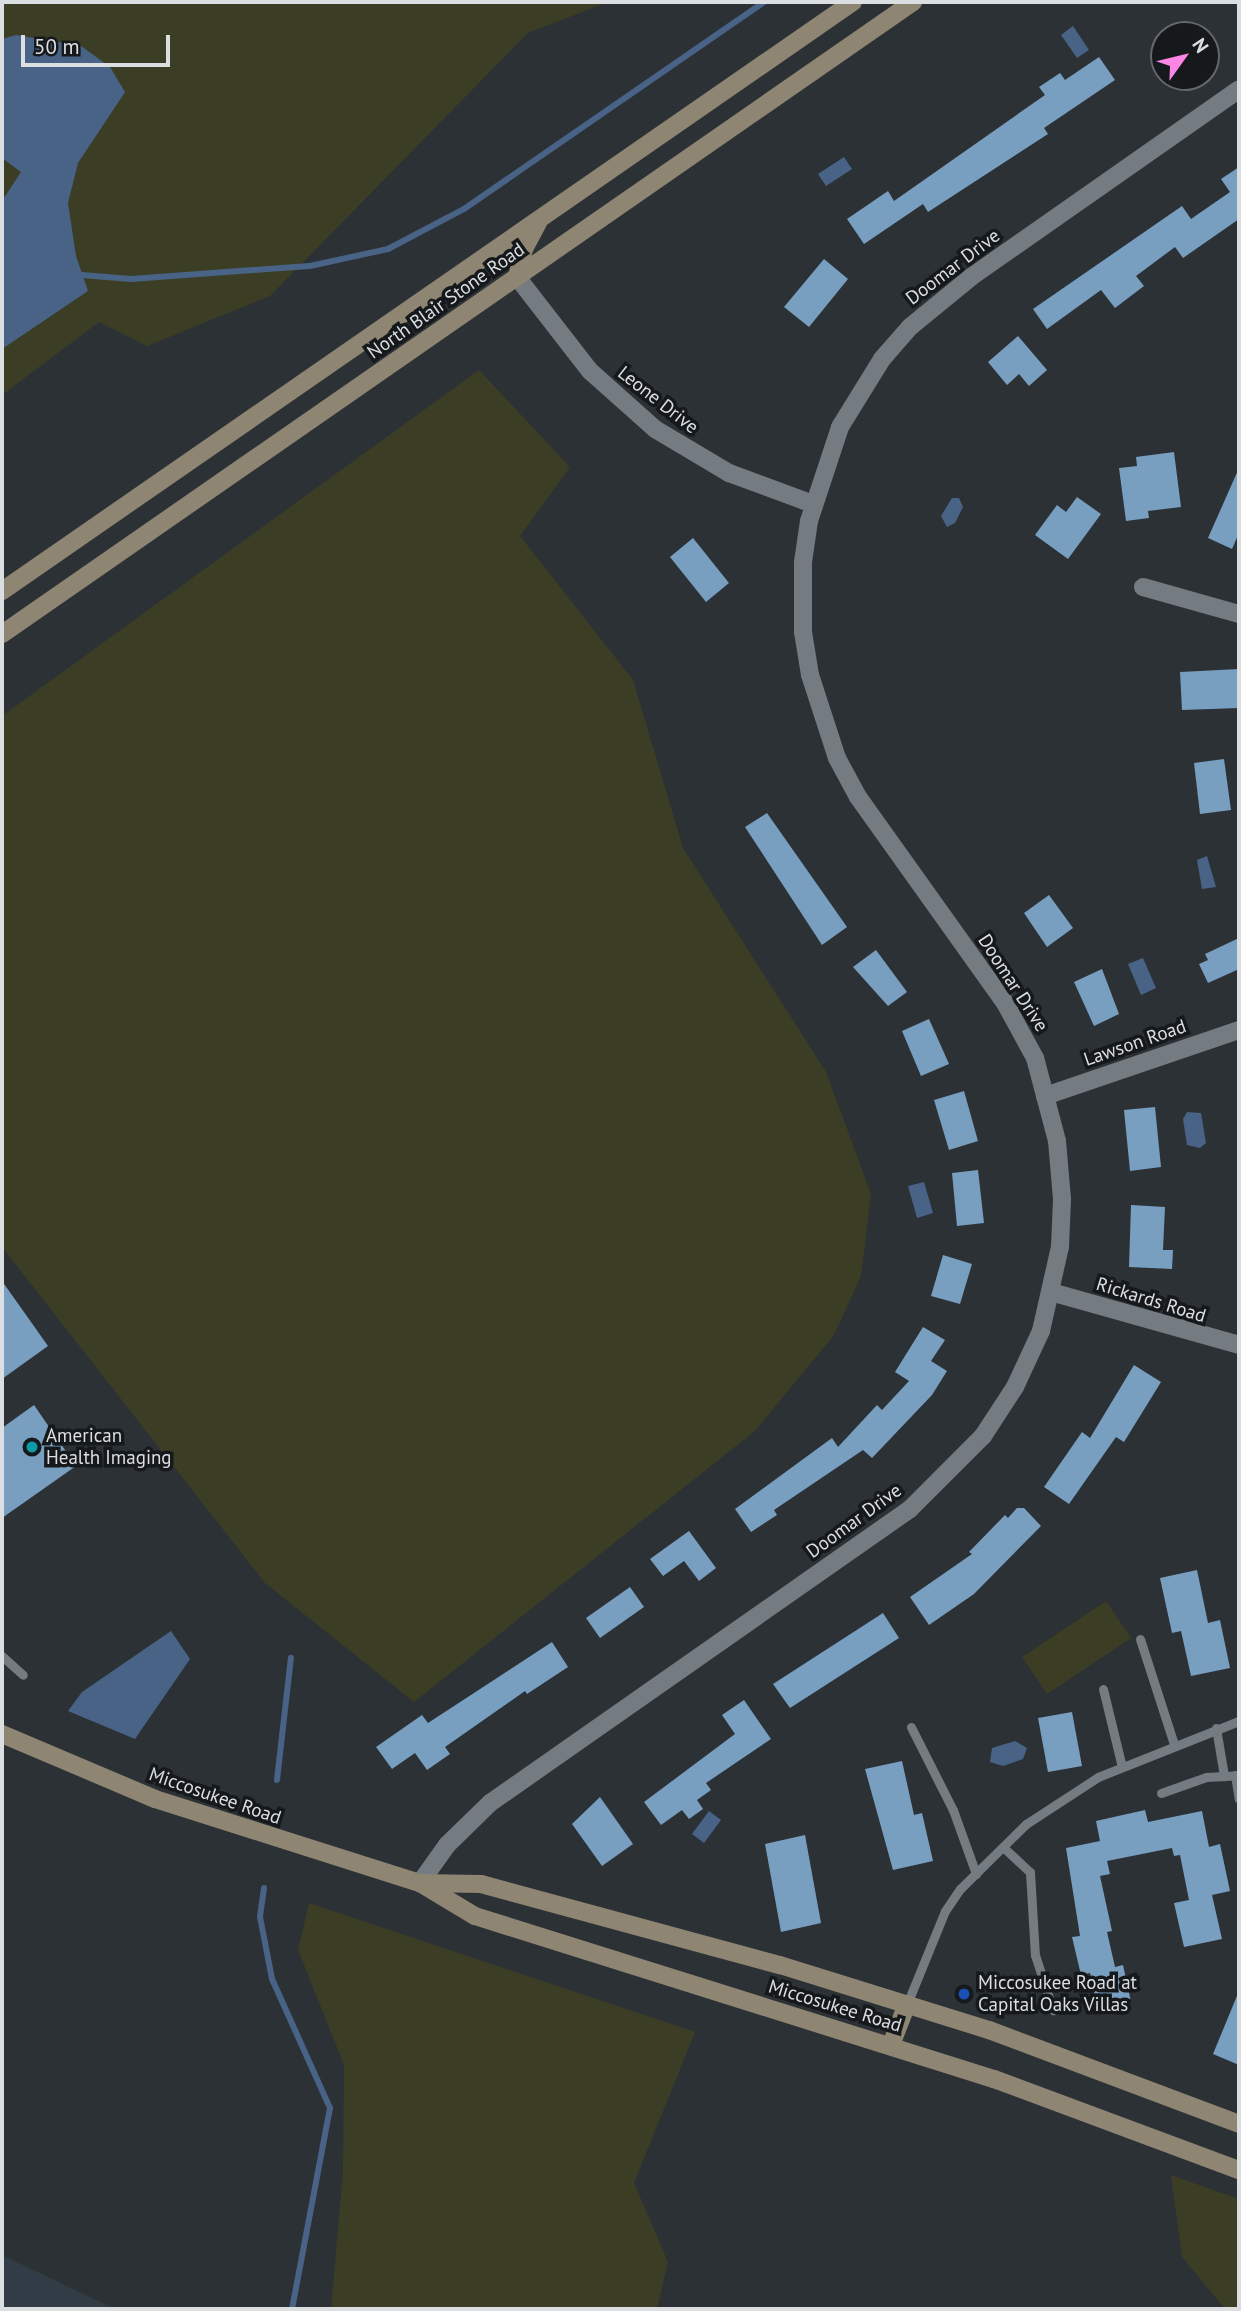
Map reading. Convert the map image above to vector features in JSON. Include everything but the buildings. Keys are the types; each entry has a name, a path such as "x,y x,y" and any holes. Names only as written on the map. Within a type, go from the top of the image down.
{"street":[{"name":"North Blair Stone Road","path":"2,591 853,2"},
{"name":"North Blair Stone Road","path":"2,634 913,2"},
{"name":"Doomar Drive","path":"420,1883 447,1845 490,1803 910,1509 951,1473 1015,1387 1041,1331 1060,1247 1062,1199 1057,1141 1035,1058 1005,1003 858,797 822,720 810,675 802,596 813,504 828,455 854,400 910,327 971,277 1239,89"},
{"path":"517,277 524,249 541,218"},
{"name":"Leone Drive","path":"517,277 590,371 656,429 729,473 813,504"},
{"path":"1143,587 1239,614"},
{"name":"Lawson Road","path":"1045,1096 1239,1030"},
{"name":"Rickards Road","path":"1051,1292 1239,1345"},
{"name":"Miccosukee Road","path":"2,1734 155,1799 420,1883 475,1916 891,2045 1239,2170"},
{"name":"Miccosukee Road","path":"420,1883 481,1884 780,1965 989,2030 1239,2124"},
{"path":"891,2045 907,2004"}],"lane":[{"path":"1140,1639 1174,1744"},
{"path":"2,1656 23,1675"},
{"path":"1102,1689 1122,1767"},
{"path":"907,2004 945,1911 976,1874 1026,1824 1122,1767 1239,1720"},
{"path":"911,1727 953,1810 976,1874"},
{"path":"1216,1728 1224,1776"},
{"path":"1161,1793 1206,1777 1237,1775 1239,1799"},
{"path":"1003,1847 1030,1872 1035,1955 1053,2010"}],"shaded area":[{"path":"2,2255 115,2309 2,2309"}],"green space":[{"path":"2,2 608,2 528,33 270,296 147,346 99,322 2,395"},
{"path":"479,370 570,467 520,536 633,680 683,848 826,1072 871,1194 861,1276 834,1335 755,1431 414,1702 265,1583 2,1247 2,716"},
{"path":"1106,1601 1131,1638 1047,1694 1022,1657"},
{"path":"309,1903 695,2032 634,2183 668,2262 657,2309 331,2309 343,2172 344,2065 298,1950"},
{"path":"1171,2175 1239,2199 1239,2309 1225,2309 1182,2257"}],"water":[{"path":"1073,26 1089,50 1077,58 1061,35"},
{"path":"16,35 81,46 110,67 125,92 78,163 68,203 76,256 88,291 2,349 2,201 21,172 2,158 2,39"},
{"path":"844,157 852,169 826,186 818,174"},
{"path":"952,498 959,498 963,507 955,523 947,527 941,516"},
{"path":"1207,856 1216,887 1202,889 1197,860"},
{"path":"1143,958 1156,988 1141,995 1128,964"},
{"path":"1187,1112 1201,1113 1206,1143 1200,1148 1187,1145 1183,1119"},
{"path":"924,1182 933,1213 917,1218 908,1186"},
{"path":"171,1631 190,1659 135,1739 68,1711 82,1692"},
{"path":"1015,1741 1027,1748 1023,1759 1003,1766 990,1762 992,1748"},
{"path":"709,1811 721,1820 704,1843 692,1834"}],"waterway":[{"path":"82,275 131,279 310,266 388,249 464,209 764,2"},
{"path":"277,1780 291,1658"},
{"path":"264,1888 260,1917 272,1979 330,2108 292,2309"}],"place":[{"name":"American Health Imaging","path":"32,1447"},
{"name":"Miccosukee Road at Capital Oaks Villas","path":"964,1994"}]}
